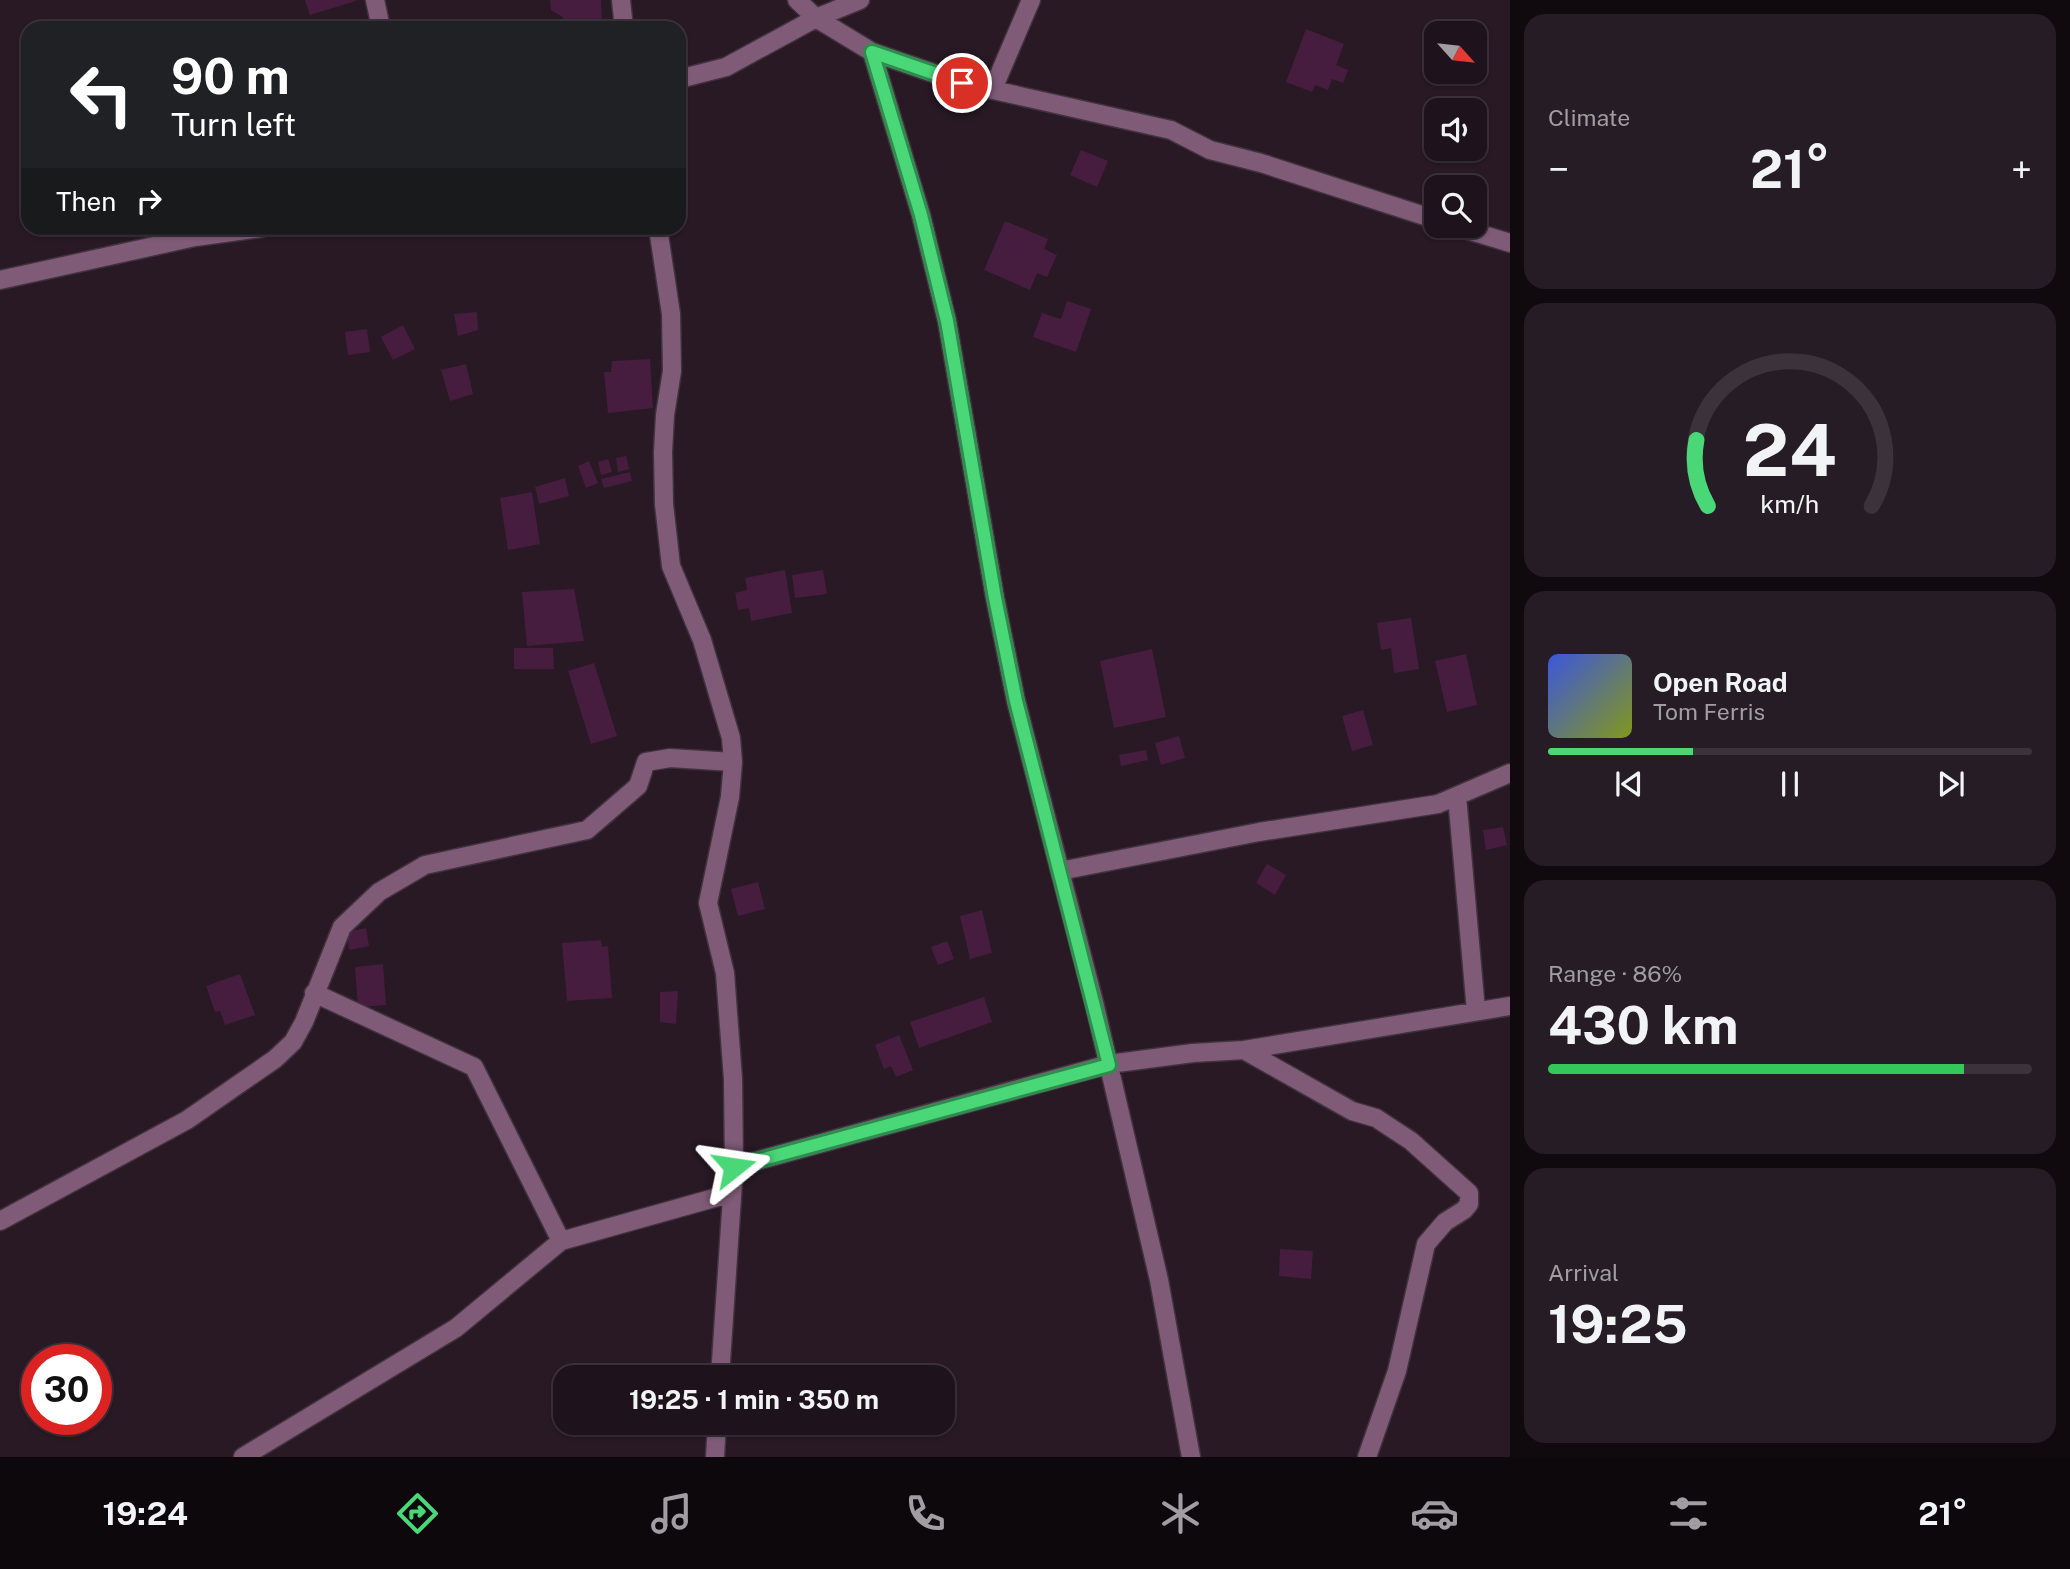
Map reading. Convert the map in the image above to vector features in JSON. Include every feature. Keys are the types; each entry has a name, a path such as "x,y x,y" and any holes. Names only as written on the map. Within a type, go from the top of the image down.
{"street":[{"path":"375,0 380,21"},
{"path":"621,0 623,21"},
{"path":"797,0 816,18 872,52 962,83 1171,130 1210,150 1261,163 1424,216"},
{"path":"686,77 726,67 816,18 860,0"},
{"path":"993,89 1031,0"},
{"path":"872,52 921,215 947,321 995,598 1016,701 1109,1065 1159,1280 1191,1457"},
{"path":"0,280 210,235"},
{"path":"659,235 671,314 672,371 664,415 663,452 664,504 671,566 702,640 731,738 733,762 730,797 708,903 725,973 733,1079 734,1167 721,1365"},
{"path":"1487,236 1510,243"},
{"path":"0,1221 187,1120 275,1059 293,1042 342,926 379,892 425,866 587,830 638,786 646,762 670,758 733,762"},
{"path":"1060,871 1259,832 1438,804 1510,774"},
{"path":"1457,796 1476,1011"},
{"path":"314,993 474,1067 561,1241"},
{"path":"734,1167 1109,1065 1193,1052 1244,1050 1510,1006"},
{"path":"1244,1050 1352,1111 1376,1118 1411,1141 1462,1184 1469,1194 1469,1204 1464,1210 1445,1222 1426,1244 1397,1371 1367,1457"},
{"path":"243,1457 456,1328 561,1241 732,1193"},
{"path":"715,1457 716,1435"}],"building":[{"path":"305,0 356,0 356,1 310,15"},
{"path":"550,0 601,0 602,21 563,21 563,17 551,10"},
{"path":"1306,29 1344,44 1336,65 1348,70 1343,83 1332,79 1328,90 1315,85 1312,92 1286,82"},
{"path":"1081,150 1108,161 1097,187 1070,175"},
{"path":"1005,221 1048,239 1044,249 1057,255 1047,277 1037,273 1030,290 984,270"},
{"path":"1067,301 1091,309 1076,352 1033,337 1042,313 1061,319"},
{"path":"477,312 478,330 458,336 454,314"},
{"path":"403,325 415,349 393,360 381,337"},
{"path":"367,329 370,352 348,355 345,332"},
{"path":"650,359 653,408 608,413 604,372 611,372 612,361"},
{"path":"466,364 473,394 450,401 441,370"},
{"path":"626,456 629,469 618,472 616,458"},
{"path":"608,459 612,472 601,475 598,462"},
{"path":"589,461 598,483 586,488 578,466"},
{"path":"630,472 632,481 604,488 601,479"},
{"path":"565,478 569,496 539,504 535,487"},
{"path":"532,492 540,544 508,550 500,498"},
{"path":"785,570 792,613 751,621 749,608 738,610 735,593 747,590 745,578"},
{"path":"823,570 827,594 795,598 792,575"},
{"path":"574,589 584,641 527,646 522,592"},
{"path":"1411,618 1419,669 1394,673 1391,648 1381,650 1377,623"},
{"path":"514,648 553,648 554,669 514,669"},
{"path":"1152,649 1166,717 1114,728 1100,661"},
{"path":"1466,654 1477,705 1447,712 1435,661"},
{"path":"594,663 617,736 591,744 568,671"},
{"path":"1363,710 1373,745 1352,751 1342,716"},
{"path":"1179,736 1185,758 1161,765 1155,743"},
{"path":"1146,750 1148,760 1121,766 1119,755"},
{"path":"1503,827 1507,845 1486,850 1483,830"},
{"path":"1267,864 1286,875 1275,895 1256,883"},
{"path":"758,882 765,909 738,916 731,889"},
{"path":"982,910 992,953 970,959 960,916"},
{"path":"366,928 369,946 349,950 347,932"},
{"path":"601,940 602,947 608,946 612,998 567,1001 562,943"},
{"path":"947,941 954,959 938,965 931,947"},
{"path":"383,964 386,1005 358,1007 355,967"},
{"path":"240,974 255,1015 225,1025 220,1011 215,1012 206,986"},
{"path":"678,991 676,1024 660,1022 660,992"},
{"path":"984,997 992,1022 919,1048 910,1022"},
{"path":"899,1035 913,1070 896,1077 891,1066 884,1069 875,1045"},
{"path":"1280,1249 1313,1251 1311,1279 1279,1276"}],"route":[{"path":"734,1167 847,1138 960,1103 1109,1065 1016,701 974,485 947,321 921,215 872,52 962,83"}]}
